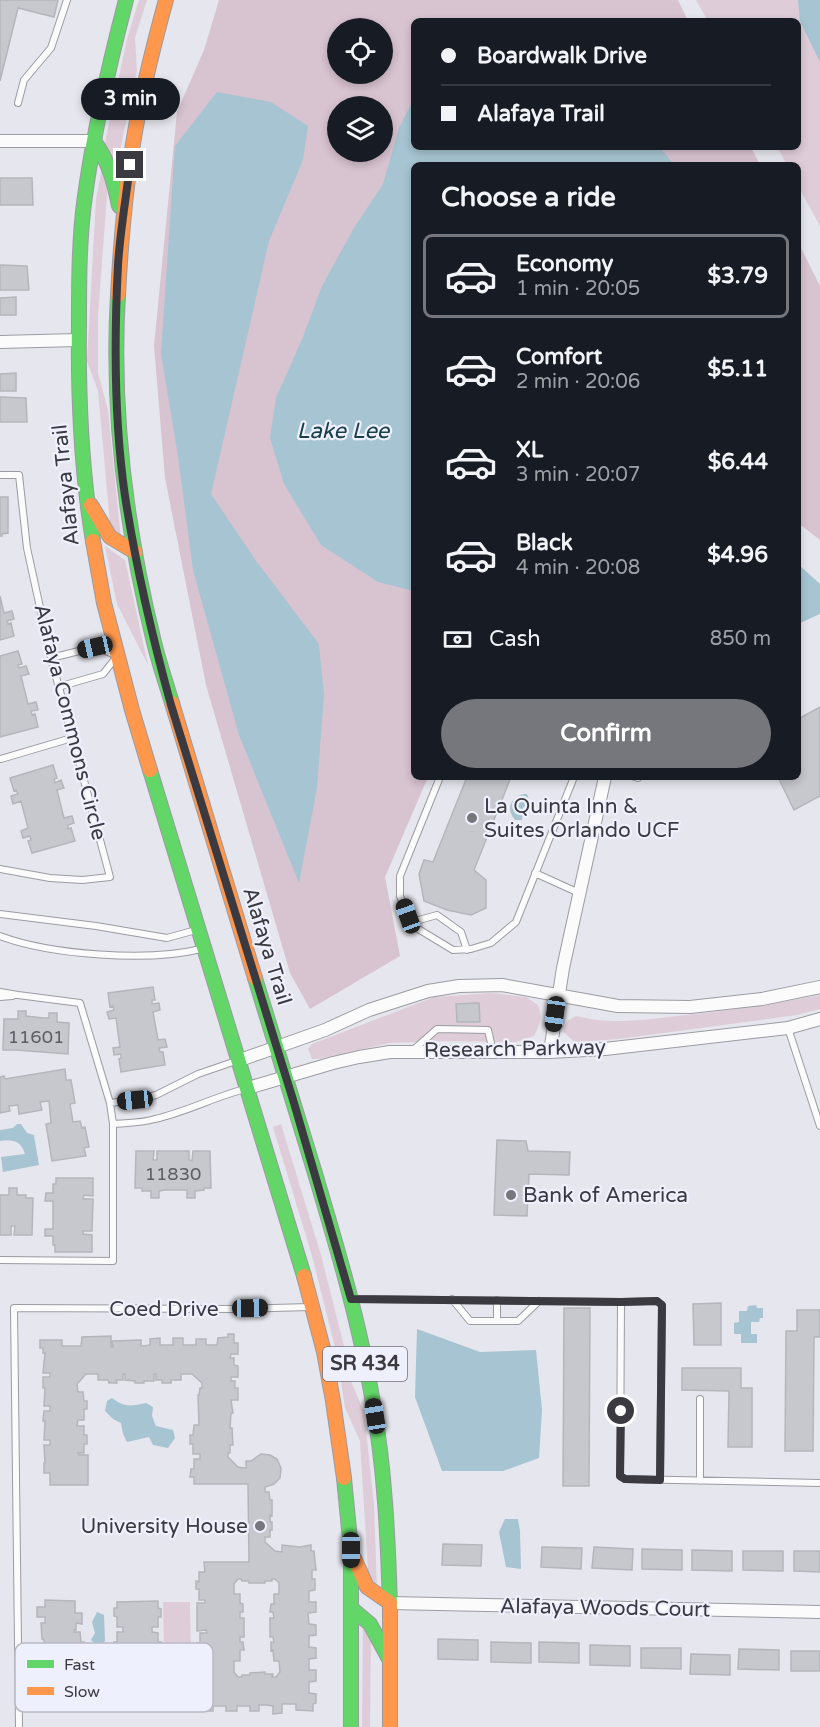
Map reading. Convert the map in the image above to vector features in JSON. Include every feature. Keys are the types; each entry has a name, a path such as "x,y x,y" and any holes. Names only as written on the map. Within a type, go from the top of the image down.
{"main road":[{"name":"Alafaya Trail","path":"126,0 108,68 94,141 85,197 79,262 77,340 79,420 86,498 104,603 132,710 240,1060 313,1307 333,1401 351,1550 351,1727"},
{"name":"Alafaya Trail","path":"166,0 145,78 132,145 118,264 117,386 125,494 154,644 171,705 277,1047 351,1299 372,1398 385,1497 390,1603 390,1727"},
{"path":"94,141 112,168 122,226"},
{"path":"86,498 110,537 135,552"},
{"path":"351,1550 367,1587 390,1603"},
{"path":"351,1608 370,1624 390,1661"}],"street":[{"path":"0,141 94,141"},
{"path":"0,342 77,340"},
{"path":"550,1052 558,995 603,780"},
{"name":"Research Parkway","path":"240,1060 325,1030 369,1010 428,991 459,986 502,985 618,1006 690,1007 762,999 820,987"},
{"name":"Research Parkway","path":"248,1088 359,1057 390,1052 550,1052 604,1048 788,1028 820,1019"},
{"name":"Alafaya Woods Court","path":"390,1603 820,1612"}],"lane":[{"path":"18,103 24,80 51,48 67,0"},
{"name":"Alafaya Commons Circle","path":"0,475 19,475 27,548 51,657 110,877 72,880 0,869"},
{"path":"51,657 95,647 117,655 103,674 58,687"},
{"path":"2,759 72,738"},
{"path":"439,780 400,876 400,896 415,927 453,950 467,950 491,944 516,922 573,780"},
{"path":"535,873 579,892"},
{"path":"0,914 167,938 199,929"},
{"path":"412,922 437,915 462,932 467,950"},
{"path":"0,936 15,942 42,947 98,953 167,955 205,948"},
{"path":"0,992 80,1002 110,1103 113,1124 114,1262 0,1260"},
{"path":"0,997 18,995"},
{"path":"788,1028 820,1126"},
{"path":"412,1051 437,1029 488,1030 493,1052"},
{"path":"110,1103 156,1095 198,1074 240,1060"},
{"path":"113,1124 152,1120 248,1088"},
{"path":"351,1299 657,1301 662,1305 660,1480"},
{"path":"452,1299 470,1321 518,1321 539,1301"},
{"path":"497,1300 497,1321"},
{"path":"621,1302 620,1476 625,1479 820,1483"},
{"name":"Coed Drive","path":"18,1643 14,1308 313,1307"},
{"path":"700,1399 700,1481"},
{"name":"Coed Drive","path":"19,1712 19,1727"}],"shaded area":[{"path":"139,0 147,0 135,38 137,70 117,165 104,147 127,39"},
{"path":"219,0 678,0 687,18 411,18 411,150 752,150 758,162 411,162 411,780 427,780 385,877 400,956 310,1009 290,973 206,685 165,478 154,346 177,112 204,50"},
{"path":"696,0 820,0 820,226 801,191 801,162 785,162 779,150 801,150 801,18 706,18"},
{"path":"103,163 108,182 98,316 98,373 108,410 121,539 110,524 98,391 87,361 96,199"},
{"path":"801,248 820,286 820,540 802,526"},
{"path":"105,546 125,560 148,665 117,604"},
{"path":"492,993 526,997 538,1005 540,1020 534,1036 516,1042 390,1043 318,1059 312,1059 308,1049 312,1044 434,997"},
{"path":"820,995 820,1009 797,1015 619,1039 575,1042 563,1032 567,1021 576,1016 615,1021 639,1020 732,1010"},
{"path":"281,1124 321,1255 351,1381 364,1412 374,1505 377,1589 368,1572 360,1441 345,1408 337,1355 312,1256 273,1127"},
{"path":"163,1602 190,1602 191,1643 164,1643"},
{"path":"363,1623 371,1634 370,1727 362,1727"}],"water":[{"path":"798,0 820,0 820,62 801,23 801,18"},
{"path":"217,92 271,102 308,126 303,160 269,241 211,494 257,562 319,644 324,695 317,788 299,883 239,735 193,570 178,456 161,354 175,146"},
{"name":"Lake Lee","path":"411,104 411,150 662,150 672,162 411,162 411,590 378,582 321,545 284,484 270,438 276,398 303,337 322,286 354,228 383,184 389,162 393,162 393,149 399,128"},
{"path":"801,567 820,584 820,614 801,623"},
{"path":"527,794 529,800 523,808 522,820 515,820 510,808 511,804 515,798"},
{"path":"21,1124 27,1133 34,1135 39,1165 3,1172 1,1157 25,1154 18,1143 0,1141 0,1130 13,1128"},
{"path":"756,1305 757,1308 763,1308 763,1318 760,1318 759,1322 751,1322 751,1334 757,1334 757,1343 741,1343 741,1334 734,1334 734,1323 739,1322 739,1311 747,1311 748,1306"},
{"path":"417,1329 480,1352 536,1350 542,1410 539,1458 503,1471 442,1471 415,1397"},
{"path":"112,1398 125,1405 146,1403 153,1407 152,1416 156,1426 173,1430 175,1438 168,1448 153,1445 149,1437 127,1442 121,1423 105,1411 107,1401"},
{"path":"505,1519 518,1519 521,1569 506,1567 499,1532"},
{"path":"97,1612 104,1615 105,1641 103,1643 94,1643 91,1640 95,1633 92,1622"}],"building":[{"path":"0,0 58,0 54,17 18,8 0,81"},
{"path":"0,178 32,178 33,205 0,205"},
{"path":"0,265 27,266 29,290 0,290"},
{"path":"16,297 16,315 0,315 0,298"},
{"path":"16,373 16,391 0,391 0,374"},
{"path":"0,397 26,398 27,422 0,422"},
{"path":"0,497 8,497 8,533 2,536 0,536"},
{"path":"0,596 4,613 12,611 14,619 7,621 8,624 11,623 14,636 0,640"},
{"path":"18,651 22,664 18,665 19,668 26,666 29,674 21,676 28,704 36,702 38,710 31,711 32,715 35,714 38,727 0,737 0,656"},
{"path":"820,707 820,796 794,810 779,780 801,780 801,717"},
{"path":"53,765 57,778 54,779 55,783 61,780 64,788 57,790 64,818 72,816 74,823 68,825 68,829 71,828 75,841 32,853 28,841 31,840 30,836 23,838 21,831 28,828 21,801 13,804 11,796 18,794 16,790 14,791 10,778"},
{"name":"La Quinta Inn & Suites Orlando UCF","path":"466,780 510,780 474,870 486,880 486,908 471,915 447,910 424,901 419,874 424,860 433,862"},
{"path":"153,987 155,1000 152,1000 152,1004 159,1003 160,1010 153,1012 158,1040 165,1039 167,1047 159,1048 160,1052 163,1052 165,1065 121,1072 119,1059 121,1054 114,1055 113,1048 120,1047 116,1018 109,1019 107,1012 114,1010 113,1006 110,1007 108,993"},
{"path":"479,1003 480,1022 457,1022 456,1004"},
{"path":"18,1011 26,1011 26,1016 43,1018 49,1018 49,1013 57,1013 57,1022 69,1023 68,1054 3,1050 4,1019 18,1019"},
{"path":"65,1069 66,1080 71,1080 75,1103 70,1104 73,1122 80,1121 82,1128 85,1127 89,1147 84,1148 86,1156 52,1161 46,1124 51,1123 49,1101 40,1102 42,1110 19,1114 18,1105 9,1106 10,1111 0,1113 0,1077 4,1076 5,1079"},
{"name":"Bank of America","path":"497,1140 526,1141 528,1151 570,1152 569,1175 529,1174 527,1216 494,1215"},
{"path":"136,1151 154,1151 153,1160 157,1160 157,1151 189,1151 189,1160 192,1161 193,1151 210,1151 211,1188 195,1191 195,1198 187,1198 187,1190 165,1190 159,1191 159,1198 151,1198 151,1191 135,1188"},
{"path":"56,1178 93,1178 93,1196 84,1195 83,1199 93,1199 92,1231 83,1231 83,1234 92,1235 92,1252 55,1252 53,1236 45,1236 45,1229 53,1229 53,1201 45,1201 46,1193 53,1193"},
{"path":"9,1188 17,1188 17,1195 33,1198 32,1235 14,1235 15,1226 11,1226 11,1235 0,1235 0,1195 9,1195"},
{"path":"721,1303 721,1345 694,1345 693,1304"},
{"path":"564,1308 590,1308 589,1486 563,1486"},
{"path":"797,1310 820,1310 820,1337 814,1337 813,1451 785,1451 786,1331 797,1331"},
{"name":"University House","path":"234,1334 234,1343 238,1343 238,1354 231,1354 230,1358 234,1358 234,1365 238,1366 238,1377 231,1377 231,1381 235,1381 235,1388 238,1388 238,1400 231,1400 233,1413 231,1413 230,1428 232,1428 233,1445 230,1445 228,1457 238,1467 246,1468 246,1461 251,1461 261,1454 270,1455 277,1459 281,1468 280,1478 274,1484 265,1487 265,1492 269,1492 270,1500 272,1500 270,1522 272,1522 272,1530 270,1530 270,1537 265,1537 265,1542 275,1551 282,1552 282,1545 300,1547 311,1545 311,1551 314,1551 316,1570 312,1570 312,1579 315,1579 315,1590 309,1591 309,1602 316,1602 316,1612 308,1613 309,1624 316,1625 316,1635 309,1636 309,1647 316,1648 316,1658 309,1659 309,1670 316,1670 316,1681 309,1682 309,1693 316,1694 313,1711 296,1710 296,1704 282,1704 282,1713 273,1714 273,1706 266,1705 259,1705 259,1711 250,1711 250,1706 237,1706 237,1711 226,1711 226,1706 213,1706 213,1643 200,1643 200,1633 207,1633 206,1630 197,1631 197,1603 205,1603 205,1600 199,1600 196,1581 199,1582 199,1572 205,1572 204,1562 249,1562 248,1484 194,1484 194,1477 190,1477 191,1469 194,1469 194,1459 200,1459 200,1454 193,1454 190,1435 193,1435 194,1425 199,1425 198,1395 202,1388 202,1383 192,1374 181,1374 181,1380 162,1383 162,1380 156,1380 156,1374 154,1374 154,1381 135,1383 135,1381 125,1380 125,1374 123,1374 123,1380 109,1383 108,1380 98,1380 98,1374 86,1374 77,1384 78,1392 83,1392 84,1401 87,1401 87,1409 84,1409 84,1420 78,1420 77,1426 84,1426 84,1435 87,1435 84,1453 78,1453 88,1455 88,1485 50,1485 50,1473 44,1473 44,1445 50,1445 50,1440 44,1440 45,1421 43,1421 44,1411 50,1411 50,1406 44,1406 43,1377 50,1377 50,1373 43,1373 45,1353 43,1353 43,1348 40,1348 40,1340 62,1340 62,1346 81,1346 82,1337 111,1336 111,1347 113,1347 112,1341 141,1340 141,1346 143,1346 150,1345 150,1339 160,1338 160,1345 173,1345 173,1338 183,1338 183,1345 196,1345 196,1339 206,1339 206,1345 217,1345 218,1338","holes":["238,1579 265,1583 265,1581 275,1579 279,1583 279,1594 274,1594 274,1604 271,1604 270,1612 273,1612 274,1618 270,1618 270,1637 273,1637 274,1643 271,1642 271,1651 273,1650 274,1661 279,1661 280,1672 276,1677 272,1677 273,1674 265,1674 265,1672 238,1677 234,1672 234,1661 240,1661 240,1650 244,1650 243,1642 240,1642 240,1637 244,1637 244,1618 240,1618 243,1604 240,1603 240,1594 234,1594 234,1584"]},
{"path":"682,1368 741,1368 741,1388 752,1388 752,1447 728,1447 729,1391 682,1390"},
{"path":"443,1544 482,1545 481,1566 442,1565"},
{"path":"542,1547 582,1548 581,1569 541,1567"},
{"path":"594,1547 633,1549 632,1570 592,1568"},
{"path":"642,1549 682,1550 682,1570 642,1569"},
{"path":"692,1550 732,1551 732,1571 692,1570"},
{"path":"743,1551 783,1551 783,1571 743,1570"},
{"path":"794,1551 820,1551 820,1572 794,1571"},
{"name":"University House","path":"45,1600 75,1601 75,1613 82,1613 82,1624 76,1623 74,1632 80,1632 81,1642 84,1642 44,1643 41,1623 45,1623 45,1617 37,1617 37,1607 45,1607"},
{"name":"University House","path":"158,1601 161,1617 158,1617 158,1627 152,1627 152,1632 158,1633 158,1642 161,1642 114,1643 117,1642 117,1632 123,1632 123,1627 117,1627 117,1617 114,1616 117,1602"},
{"path":"438,1639 478,1640 478,1660 438,1659"},
{"path":"491,1642 531,1643 531,1663 491,1662"},
{"path":"539,1642 579,1643 579,1663 539,1662"},
{"path":"590,1645 630,1646 630,1666 590,1665"},
{"path":"641,1648 681,1648 681,1669 641,1668"},
{"path":"739,1649 779,1650 779,1670 738,1669"},
{"path":"791,1651 820,1651 820,1671 791,1671"},
{"path":"691,1654 730,1655 730,1675 690,1674"}],"traffic: fast":[{"path":"93,541 83,460 80,405 80,244 93,147 126,0"},
{"path":"94,141 104,156 119,206"},
{"path":"118,295 117,383 128,513 144,599 172,703"},
{"path":"150,770 304,1276"},
{"path":"255,978 331,1228 362,1344 373,1403 383,1480 390,1607"},
{"path":"344,1478 351,1550 351,1727"},
{"path":"351,1608 370,1624 389,1659"}],"traffic: slow":[{"path":"118,295 133,143 166,0"},
{"path":"91,505 110,537 135,552"},
{"path":"93,541 104,603 150,770"},
{"path":"172,703 255,978"},
{"path":"304,1276 324,1352 344,1478"},
{"path":"354,1558 367,1587 390,1603"},
{"path":"390,1607 390,1727"}],"place":[{"name":"La Quinta Inn & Suites Orlando UCF","path":"472,818"},
{"name":"Bank of America","path":"511,1195"},
{"name":"University House","path":"260,1526"}],"route":[{"path":"130,165 118,264 117,386 125,494 143,597 171,705 294,1103 351,1299 657,1301 662,1305 660,1480 625,1479 620,1476 621,1411"}]}
